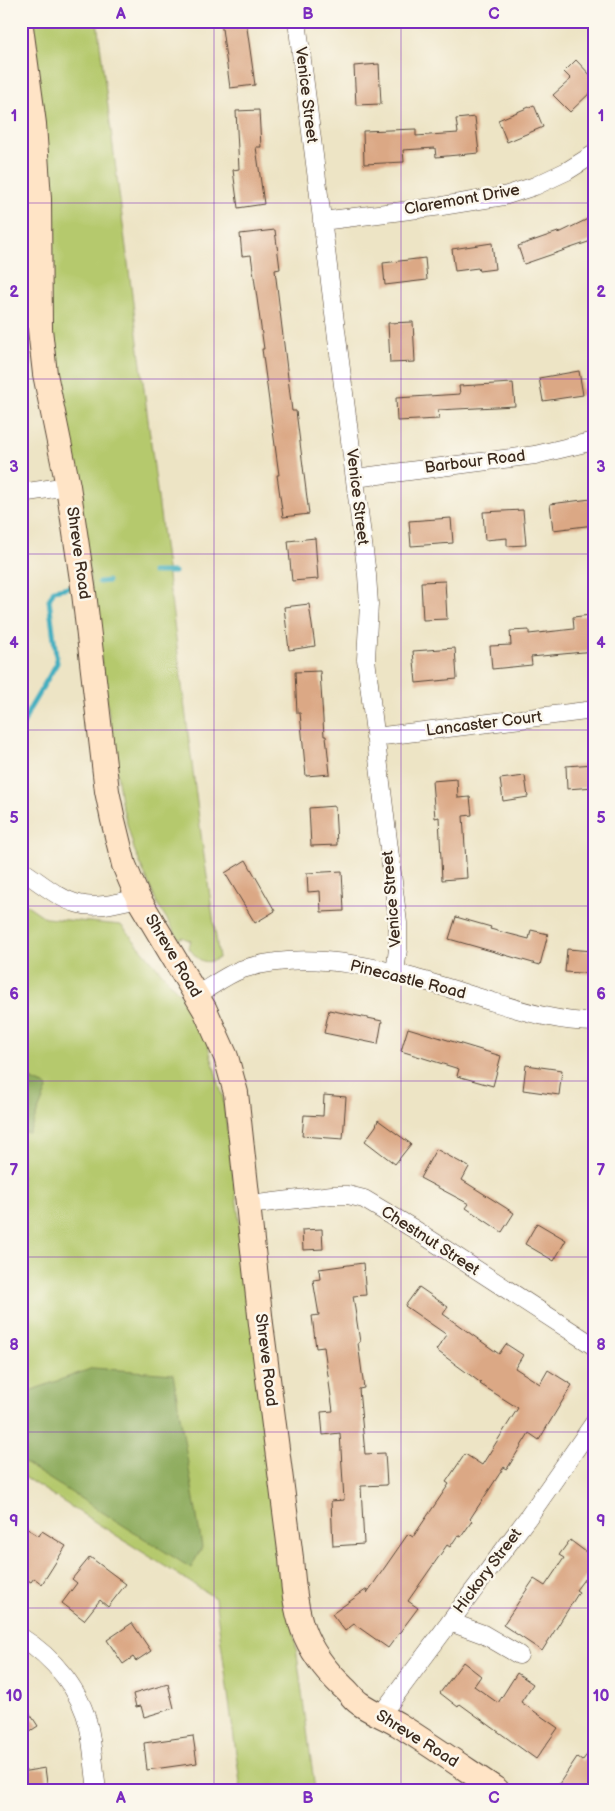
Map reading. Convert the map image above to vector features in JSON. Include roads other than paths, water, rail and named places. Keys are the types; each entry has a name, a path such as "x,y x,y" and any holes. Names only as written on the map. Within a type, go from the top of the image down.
{"main road":[{"name":"Shreve Road","path":"21,27 34,124 39,199 40,329 45,374 68,486 84,592 107,791 119,848 138,898 197,995 219,1038 234,1084 239,1111 261,1324 291,1558 293,1591 300,1625 308,1644 319,1662 358,1703 396,1724 497,1790"}],"street":[{"name":"Venice Street","path":"297,21 367,575 366,660 398,923 398,949 395,973"},
{"name":"Claremont Drive","path":"322,221 504,196 535,186 567,171 594,154"},
{"name":"Barbour Road","path":"355,478 535,454 594,441"},
{"path":"21,493 68,486"},
{"name":"Lancaster Court","path":"375,737 594,710"},
{"path":"21,870 64,899 79,904 100,905 138,898"},
{"name":"Pinecastle Road","path":"197,995 240,970 282,961 306,960 354,964 395,973 552,1018 594,1022"},
{"name":"Chestnut Street","path":"248,1205 332,1195 348,1195 364,1199 414,1229 594,1346"},
{"name":"Hickory Street","path":"380,1716 529,1516 594,1424"},
{"path":"450,1622 483,1634 519,1655"},
{"path":"21,1637 32,1644 53,1663 71,1685 82,1706 89,1727 97,1790"}],"waterway":[{"path":"153,572 174,572"},
{"path":"99,582 108,581"},
{"path":"21,730 29,710 57,663 49,600 54,590 69,587"}]}
